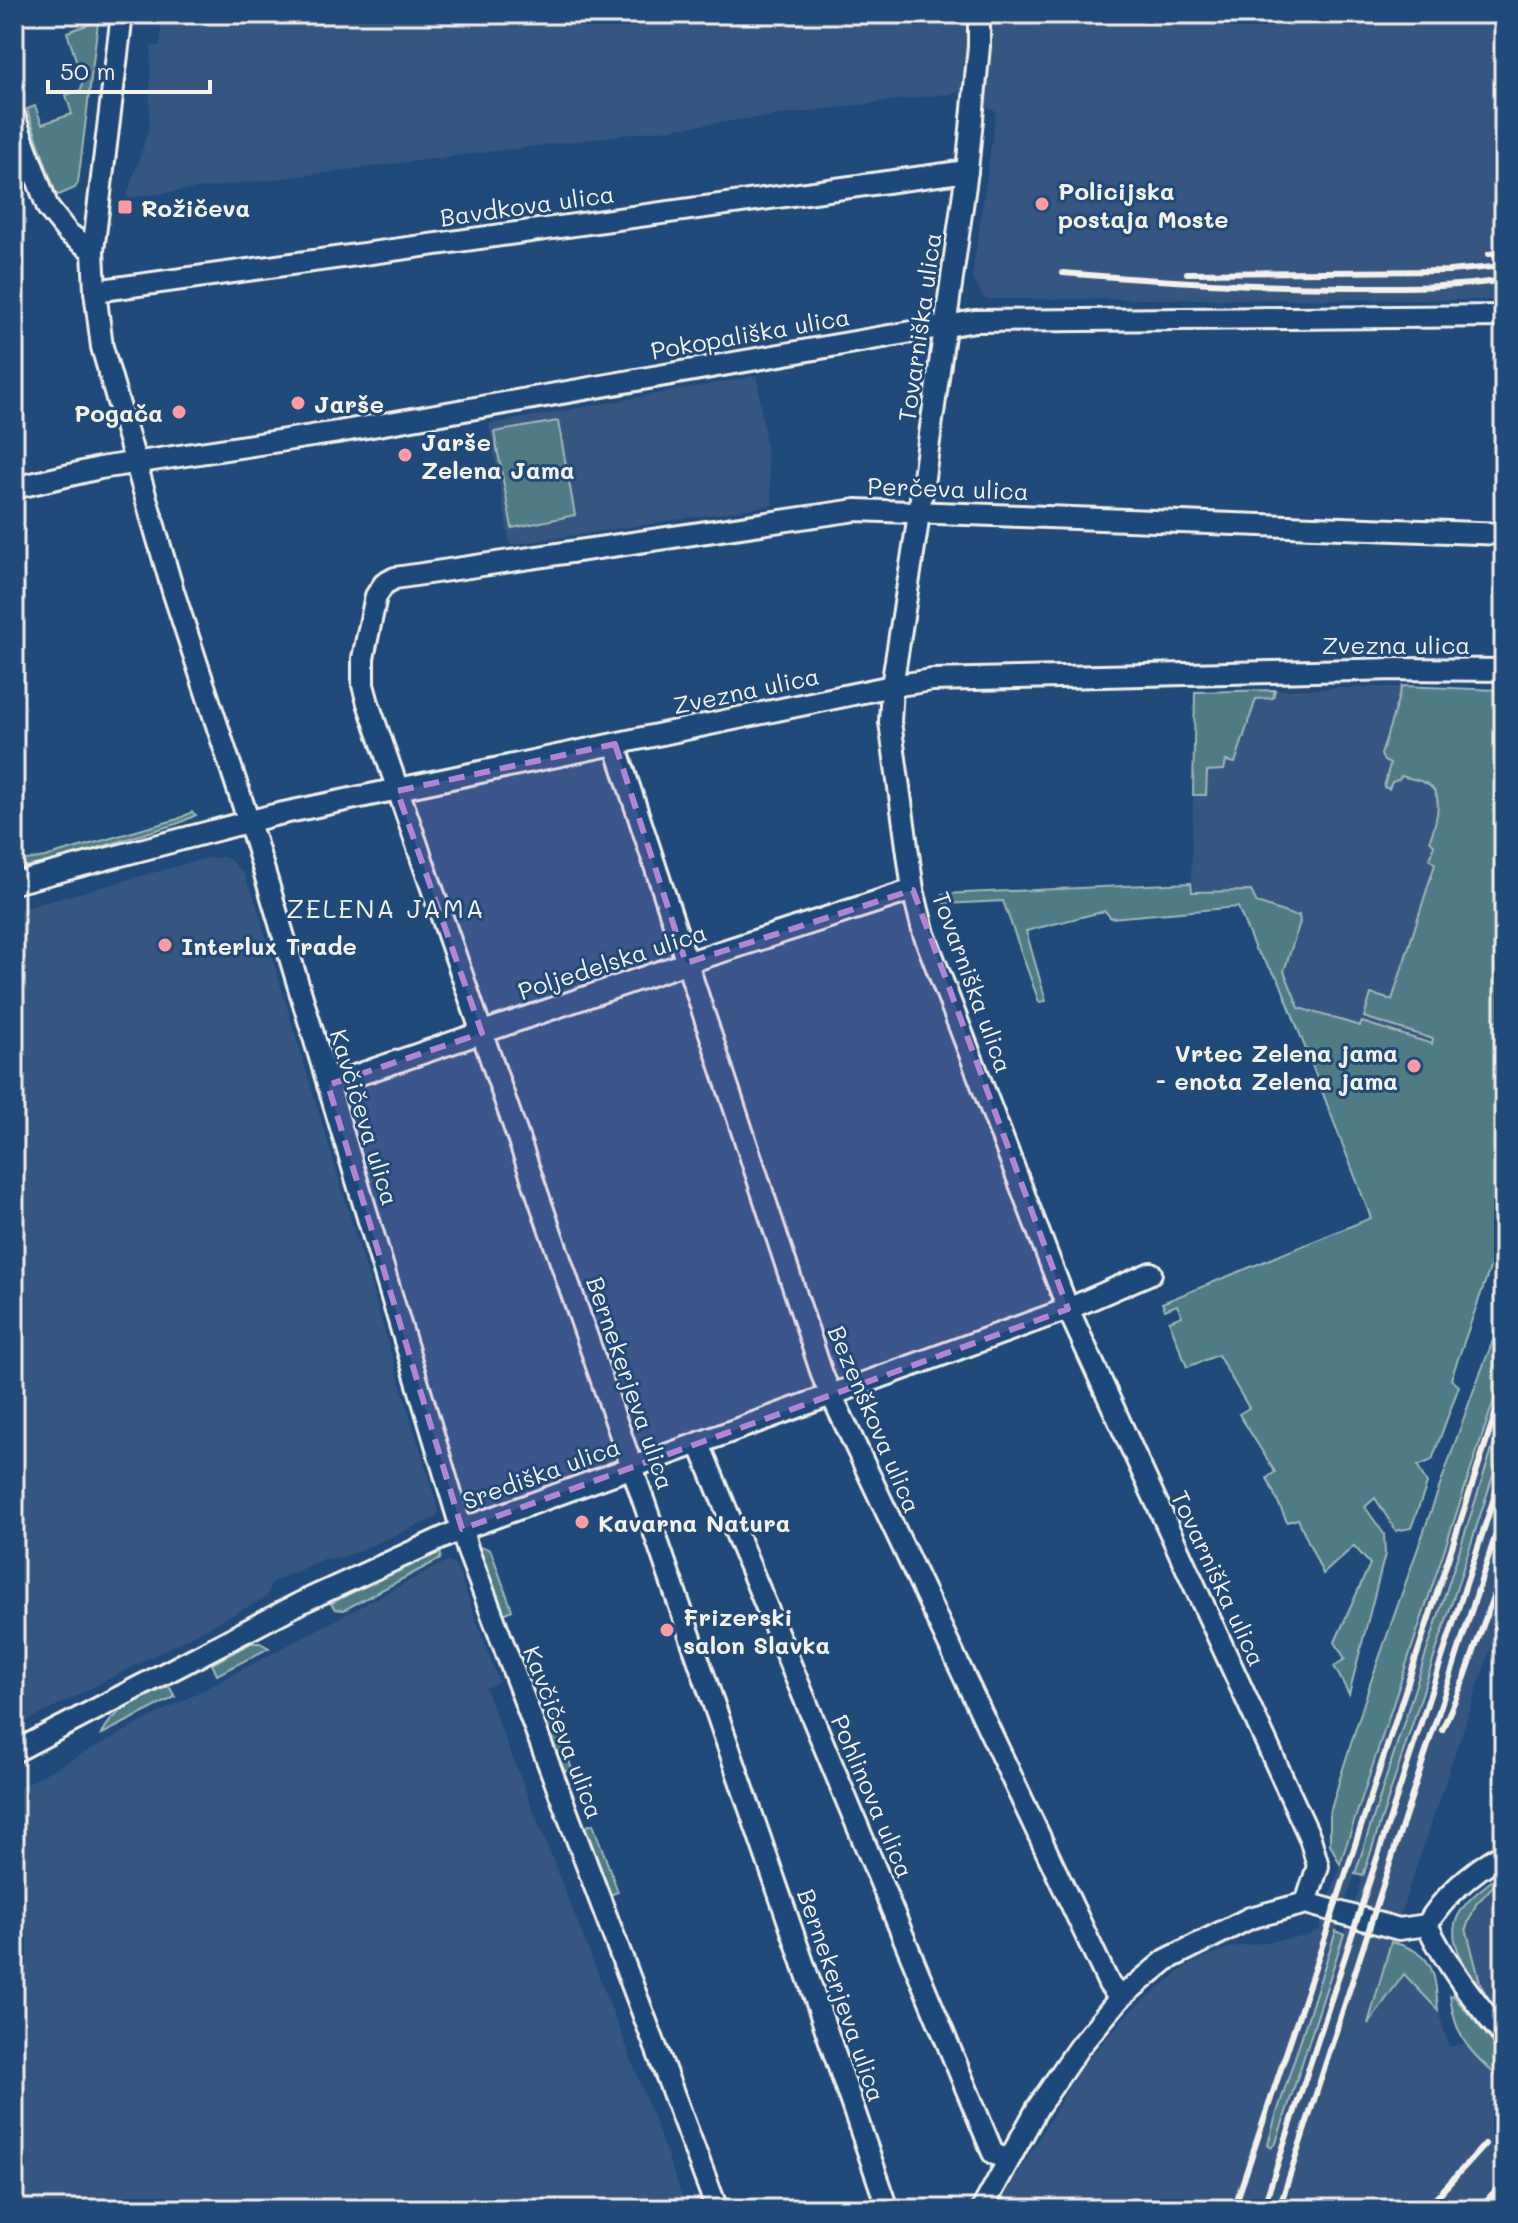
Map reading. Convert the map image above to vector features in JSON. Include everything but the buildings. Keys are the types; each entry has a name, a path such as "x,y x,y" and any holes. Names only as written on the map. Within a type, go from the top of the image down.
{"street":[{"name":"Kavčičeva ulica","path":"122,14 93,251 102,347 186,634 248,822 473,1564 717,2209"},
{"name":"Tovarniška ulica","path":"979,14 979,46 967,171 892,686 890,722 913,890 924,934 1068,1309 1310,1838 1318,1866 1306,1903"},
{"path":"14,116 48,208 68,233 93,251"},
{"name":"Bavdkova ulica","path":"95,291 967,171"},
{"name":"Pokopališka ulica","path":"14,488 135,462 338,432 975,321 1504,316"},
{"name":"Perčeva ulica","path":"395,578 856,510 1504,534"},
{"name":"Bernekerjeva ulica","path":"395,578 384,584 376,596 363,658 362,674 368,703 888,2209"},
{"name":"Zvezna ulica","path":"14,883 248,822 932,680 1247,671 1504,670"},
{"name":"Bezenškova ulica","path":"615,744 831,1396 1109,1984 1120,1998"},
{"name":"Poljedelska ulica","path":"328,1085 686,963 913,890"},
{"name":"Središka ulica","path":"14,1752 302,1602 462,1529 1068,1309 1151,1273"},
{"name":"Pohlinova ulica","path":"699,1444 1000,2156"},
{"path":"1427,1925 1437,1908 1454,1891 1504,1853"},
{"path":"982,2209 1000,2156 1056,2078 1120,1998 1149,1972 1190,1947 1250,1918 1306,1903 1399,1929 1427,1925"},
{"path":"1427,1925 1445,1961 1504,2036"}],"highlighted area":[{"path":"615,744 686,963 913,890 1068,1309 462,1529 328,1085 482,1033 397,791"}],"shaded area":[{"path":"162,14 1504,14 1504,300 985,299 972,278 996,112 961,92 126,198 149,129 151,47 160,45"},
{"path":"757,376 773,505 510,545 489,424"},
{"name":"Vrtec Zelena jama - enota Zelena jama","path":"1428,686 1498,689 1504,1228 1299,1008 1251,891 1191,892 1195,692"},
{"path":"223,857 243,873 254,897 439,1512 435,1518 342,1558 323,1559 271,1583 267,1597 14,1728 14,911 203,859"},
{"path":"1504,1370 1504,1610 1407,1894 1369,2021 1404,1974 1438,2010 1449,2047 1463,2043 1504,2083 1504,2209 997,2209 1080,2069 1130,2011 1187,1966 1210,1955 1233,1947 1307,1936 1319,1930","holes":["1355,1874 1363,1877 1276,2143 1271,2147 1268,2144 1275,2119"]},
{"path":"445,1562 457,1568 499,1682 485,1688 687,2209 14,2209 14,1790"},
{"path":"1504,1872 1504,2018 1463,1964 1454,1943 1454,1929 1457,1915 1466,1901"}],"green space":[{"path":"88,14 99,14 78,183 75,188 59,195 56,194 27,109 35,106 42,124 72,114 66,95 81,90 85,64 78,66 67,32 90,24"},
{"path":"558,421 575,515 512,528 494,432"},
{"path":"1498,678 1504,679 1504,1228 1451,1379 1459,1386 1432,1460 1418,1466 1427,1484 1411,1528 1396,1531 1375,1498 1365,1507 1384,1534 1385,1554 1349,1694 1334,1666 1345,1659 1335,1642 1370,1564 1354,1546 1323,1574 1298,1519 1287,1522 1267,1478 1275,1472 1239,1414 1249,1408 1218,1355 1187,1367 1169,1321 1182,1316 1177,1305 1165,1310 1162,1303 1371,1218 1279,980 1255,949 1238,907 1111,918 1105,911 1026,931 1046,1001 1039,1002 1003,901 944,904 943,894 1191,883 1192,892 1251,891 1257,903 1299,915 1300,922 1284,971 1299,1008 1360,1026 1362,1022 1432,1044 1433,1039 1364,1017 1371,994 1392,1000 1435,864 1430,859 1434,845 1430,840 1438,810 1436,795 1427,784 1401,776 1392,782 1389,789 1384,787 1390,764 1381,755 1402,686 1497,690"},
{"path":"1275,690 1273,698 1256,699 1235,763 1226,761 1224,770 1207,771 1206,795 1193,795 1195,692"},
{"path":"192,812 196,815 179,823 48,863 14,868 14,862 45,857 178,819"},
{"path":"1504,1312 1504,1370 1340,1864 1330,1844 1330,1813 1341,1775 1370,1684"},
{"path":"1504,1412 1504,1442 1363,1876 1355,1874"},
{"path":"479,1548 491,1551 512,1610 504,1614"},
{"path":"441,1552 440,1559 344,1610 335,1609 331,1604 370,1582"},
{"path":"251,1643 260,1643 269,1648 217,1675 212,1664"},
{"path":"169,1686 175,1697 102,1734 122,1711"},
{"path":"548,1704 572,1769 564,1772 539,1707"},
{"path":"593,1824 618,1892 610,1895 584,1827"},
{"path":"1498,1876 1500,1879 1476,1904 1466,1928 1481,1986 1486,1994 1461,1957 1454,1930 1457,1917 1465,1905"},
{"path":"1336,1931 1344,1934 1276,2143 1271,2147 1268,2144 1275,2119"},
{"path":"1391,1942 1416,1951 1430,1965 1438,2010 1404,1974 1368,2024"},
{"path":"1453,1995 1504,2056 1504,2083 1474,2054 1461,2036 1453,2012 1450,1996"}],"railway":[{"path":"1489,254 1504,252"},
{"path":"1187,273 1449,271 1504,266"},
{"path":"1063,273 1315,287 1428,286 1504,280"},
{"path":"1234,2209 1504,1387"},
{"path":"1263,2209 1504,1467"},
{"path":"1279,2209 1504,1509"},
{"path":"1442,1730 1465,1677 1504,1565"},
{"path":"1426,2209 1485,2144"},
{"path":"1479,2209 1504,2181"}],"place":[{"name":"Policijska postaja Moste","path":"1042,204"},
{"name":"Rožičeva","path":"125,207"},
{"name":"Jarše","path":"298,403"},
{"name":"Pogača","path":"179,412"},
{"name":"Jarše Zelena Jama","path":"405,455"},
{"name":"Interlux Trade","path":"165,945"},
{"name":"Vrtec Zelena jama - enota Zelena jama","path":"1414,1066"},
{"name":"Kavarna Natura","path":"582,1522"},
{"name":"Frizerski salon Slavka","path":"667,1630"}],"district":[{"name":"ZELENA JAMA","path":"386,908"}]}
